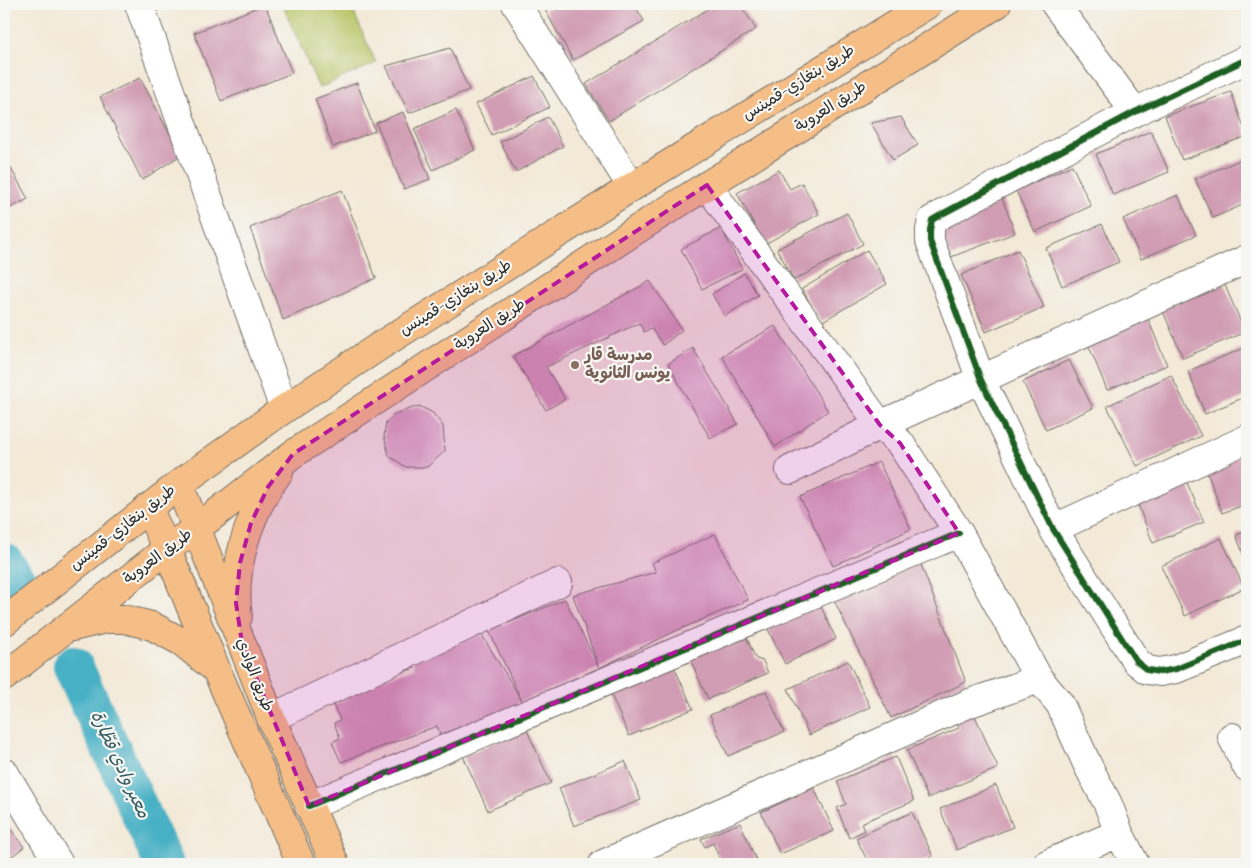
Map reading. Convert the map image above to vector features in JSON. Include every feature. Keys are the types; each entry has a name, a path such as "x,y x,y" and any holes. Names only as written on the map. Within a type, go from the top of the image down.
{"main road":[{"name":"طريق بنغازي-قمينس","path":"4,622 179,484 284,410 386,342 928,4"},
{"name":"طريق العروبة","path":"4,677 167,549 293,454 650,221 997,4"},
{"path":"242,643 236,603 240,562 250,523 268,487 293,454"},
{"name":"طريق الوادي","path":"179,484 271,718 335,864"},
{"name":"طريق الوادي","path":"148,508 301,864"},
{"path":"64,630 106,619 124,619 152,626 182,642 216,669"}],"street":[{"path":"139,4 284,410"},
{"path":"516,4 632,187"},
{"path":"1055,4 1135,112"},
{"path":"1247,59 1135,112 944,213 932,220 930,230 930,241 981,380 1053,529 1136,661 1147,670 1160,672 1176,670 1247,640"},
{"path":"707,185 880,426 900,443 959,533 1039,679 1060,704 1088,766 1108,804 1134,864"},
{"path":"790,470 880,426 1247,259"},
{"path":"1053,529 1247,439"},
{"path":"309,806 959,533"},
{"path":"271,718 558,584"},
{"path":"603,864 970,703 1039,679"},
{"path":"1232,737 1247,768"},
{"path":"4,772 59,864"},
{"path":"1047,864 1119,833"}],"highlighted area":[{"path":"707,185 880,425 900,443 959,533 309,806 242,643 236,603 240,563 251,523 268,487 293,454"}],"green space":[{"path":"282,4 350,4 376,63 319,88"}],"building":[{"path":"265,4 292,73 221,101 194,33"},
{"path":"556,4 634,4 644,21 573,60 545,10"},
{"path":"716,4 740,4 756,29 609,121 586,84"},
{"path":"450,48 469,90 409,113 386,66"},
{"path":"534,76 550,107 492,135 476,104"},
{"path":"140,78 181,155 142,180 100,97"},
{"path":"357,83 375,131 333,147 315,99"},
{"path":"1231,92 1247,136 1182,160 1165,116"},
{"path":"456,110 475,150 433,170 414,129"},
{"path":"403,112 430,179 404,189 376,123"},
{"path":"548,117 563,146 516,172 500,142"},
{"path":"901,117 918,145 893,160 871,123"},
{"path":"1151,131 1169,172 1113,195 1096,154"},
{"path":"4,156 28,199 4,211"},
{"path":"1247,157 1247,203 1213,218 1195,179"},
{"path":"1072,165 1091,206 1035,232 1016,191"},
{"path":"779,170 790,189 802,183 819,214 765,244 737,193"},
{"path":"342,190 376,278 283,320 250,228"},
{"path":"1178,195 1196,235 1141,259 1123,219"},
{"path":"1002,198 1015,233 951,257 938,222"},
{"path":"847,213 863,244 794,280 777,249"},
{"path":"1102,224 1119,262 1062,286 1046,248"},
{"path":"721,228 742,269 702,289 681,249"},
{"path":"867,250 887,284 821,322 802,289"},
{"path":"1018,250 1044,307 986,332 961,275"},
{"path":"744,273 758,295 725,316 712,294"},
{"path":"650,281 682,330 663,345 651,328 644,332 639,323 546,367 565,399 546,410 513,356"},
{"path":"1224,283 1245,332 1183,358 1162,309"},
{"path":"1148,319 1167,365 1107,390 1088,344"},
{"path":"775,326 828,411 775,447 722,356"},
{"path":"1247,347 1247,396 1205,414 1188,371"},
{"path":"693,348 738,424 710,438 668,364"},
{"path":"1069,360 1093,408 1046,430 1023,382"},
{"path":"1171,375 1201,436 1137,466 1107,406"},
{"path":"419,406 433,413 443,426 445,451 427,467 406,467 389,456 384,436 386,422 394,414"},
{"path":"1247,454 1247,504 1222,513 1206,469"},
{"path":"879,462 911,529 833,566 800,497"},
{"path":"1185,478 1204,522 1153,543 1136,500"},
{"path":"1247,531 1247,564 1236,535"},
{"path":"715,534 748,600 678,630 599,668 573,595 656,572 652,563"},
{"path":"1221,538 1244,588 1185,616 1161,566"},
{"path":"920,562 966,682 891,718 833,598"},
{"path":"816,596 836,639 785,664 764,621"},
{"path":"565,599 599,668 522,701 489,631"},
{"path":"744,632 756,659 763,661 768,673 708,699 689,657"},
{"path":"482,635 522,701 441,737 437,726 341,762 332,742 340,738 334,723 340,720 333,705 346,699 348,691 415,668 413,661"},
{"path":"848,661 870,707 809,735 788,689"},
{"path":"672,662 693,709 629,736 609,690"},
{"path":"766,691 784,732 728,756 710,715"},
{"path":"972,709 998,768 928,798 907,750 959,728 954,717"},
{"path":"526,728 551,783 488,811 463,756"},
{"path":"896,757 914,801 861,823 864,831 849,838 837,808 846,804 837,781"},
{"path":"625,761 641,800 574,826 559,788"},
{"path":"996,785 1013,827 957,850 940,809"},
{"path":"814,788 834,831 780,854 761,812"},
{"path":"912,812 933,856 916,864 869,864 856,838"},
{"path":"4,820 24,847 4,862"},
{"path":"740,823 758,864 722,864 713,843 705,847 701,839"},
{"path":"656,858 658,864 642,864"}],"waterway":[{"name":"معبر وادي قطّارة","path":"4,563 19,585"},
{"name":"معبر وادي قطّارة","path":"73,666 164,864"}],"cycle path":[{"path":"1247,59 1135,112 944,213 932,220 930,230 930,241 981,380 1053,529 1136,661 1147,670 1160,672 1176,669 1247,640"},
{"path":"309,806 959,533"}],"place":[{"name":"مدرسة قار يونس الثانوية","path":"575,365"}]}
